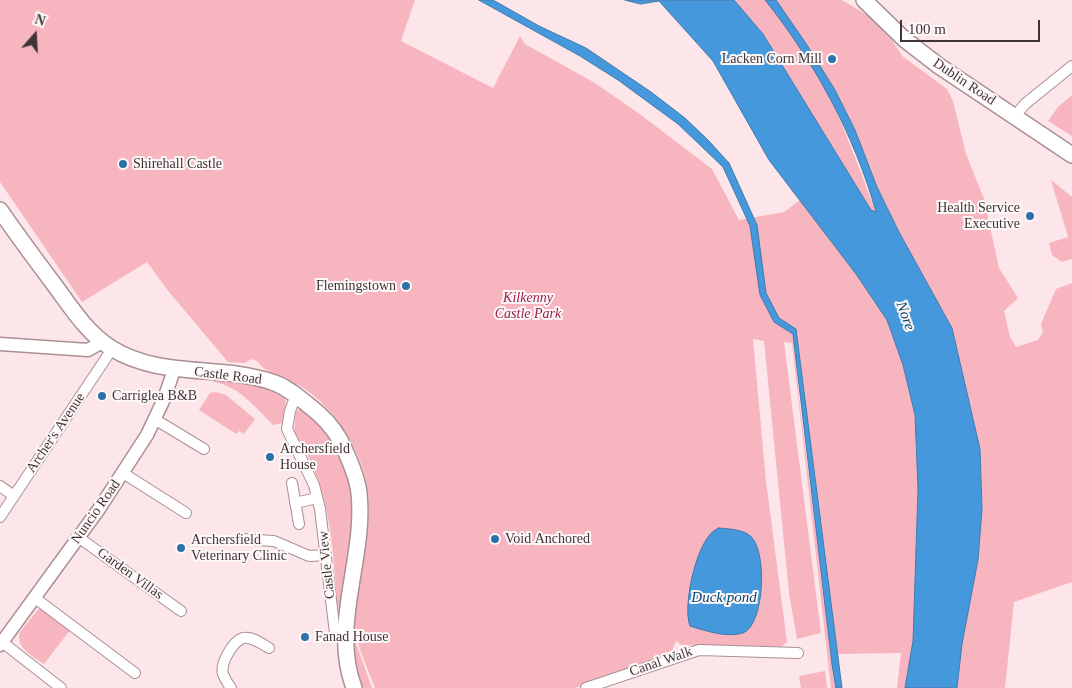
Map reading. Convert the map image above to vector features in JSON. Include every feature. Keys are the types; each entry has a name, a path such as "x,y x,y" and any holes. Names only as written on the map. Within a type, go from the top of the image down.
{"main road":[{"name":"Dublin Road","path":"864,0 904,39 933,61 1072,155"},
{"name":"Castle Road","path":"0,210 5,226 86,328 107,345 155,366 174,370 250,376 274,383 296,395 317,411 339,438 351,463 359,492 360,521 345,626 345,650 354,688"}],"street":[{"path":"1015,116 1025,104 1072,66"},
{"path":"0,344 88,350 107,345"},
{"name":"Archer's Avenue","path":"0,517 107,345"},
{"name":"Nuncio Road","path":"1,644 124,473 156,420 174,370"},
{"name":"Castle View","path":"296,395 290,411 287,430 293,445 306,467 317,498 335,633"},
{"path":"156,420 204,449"},
{"path":"124,473 186,513"},
{"name":"Castle View","path":"292,483 299,524"},
{"path":"0,486 14,496"},
{"path":"295,503 317,498"},
{"name":"Garden Villas","path":"78,537 181,611"},
{"path":"242,540 274,541 309,556 326,555"},
{"path":"35,598 134,674"},
{"path":"231,688 223,673 224,662 235,644 244,638 253,639 269,648"},
{"path":"1,644 61,688"},
{"name":"Canal Walk","path":"586,688 698,650 798,653"}],"green space":[{"name":"Kilkenny Castle Park","path":"0,0 415,0 401,41 493,88 520,36 525,44 595,83 712,169 739,220 784,212 800,200 856,274 887,320 903,365 915,415 918,489 913,641 905,688 897,688 901,653 838,654 798,343 795,343 799,398 836,688 831,688 792,343 784,342 821,633 797,639 789,593 764,341 753,339 766,481 787,642 780,648 681,645 676,641 669,658 575,688 375,688 359,648 355,623 356,602 366,538 368,496 365,475 352,444 342,426 329,410 305,389 273,374 257,361 251,359 245,363 228,362 169,292 147,262 82,302 0,182"},
{"path":"734,0 765,0 794,36 820,77 831,99 876,212 871,210 763,34"},
{"path":"776,0 842,0 872,18 892,40 902,56 947,89 953,101 966,154 984,199 999,268 1018,298 1004,311 1010,337 1016,347 1038,340 1043,332 1041,324 1056,289 1072,283 1072,582 1014,602 1005,688 957,688 962,644 978,560 982,509 980,449 952,328 899,232 877,187 855,130"},
{"path":"1072,95 1072,136 1048,121 1058,107"},
{"path":"1051,180 1072,197 1072,259 1062,262 1052,255 1049,243 1068,237"},
{"path":"213,378 259,385 284,396 286,402 282,423 273,425 247,399 232,388 214,382"},
{"path":"215,392 226,395 255,419 244,434 239,431 236,434 199,410 210,393"},
{"path":"305,408 327,429 341,455 352,498 352,541 341,610 337,605 330,528 322,491 307,454 304,456 294,432 296,411"},
{"path":"41,606 71,629 44,664 22,647 19,638 20,632"},
{"path":"352,632 372,688 362,688 354,660"},
{"path":"825,671 827,688 801,688 799,676"}],"water":[{"path":"479,0 493,0 539,26 586,48 651,92 685,118 729,163 757,225 766,293 779,318 796,329 842,688 836,688 832,664 793,334 774,322 760,295 750,226 723,167 678,124 618,80 580,56"},
{"name":"Nore","path":"625,0 734,0 763,34 871,210 876,212 857,155 831,100 800,48 765,0 776,0 835,90 855,130 877,187 899,232 952,328 980,449 982,509 978,560 962,644 957,688 905,688 913,641 918,489 915,415 903,365 887,320 856,274 769,160 713,61 659,1 641,4"},
{"name":"Duck pond","path":"719,528 746,533 755,542 759,554 761,569 760,602 750,627 743,633 730,635 690,626 688,604 693,572 704,543 711,533"}],"place":[{"name":"Lacken Corn Mill","path":"832,59"},
{"name":"Shirehall Castle","path":"123,164"},
{"name":"Health Service Executive","path":"1030,216"},
{"name":"Flemingstown","path":"406,286"},
{"name":"Carriglea B&B","path":"102,396"},
{"name":"Archersfield House","path":"270,457"},
{"name":"Void Anchored","path":"495,539"},
{"name":"Archersfield Veterinary Clinic","path":"181,548"},
{"name":"Fanad House","path":"305,637"}]}
